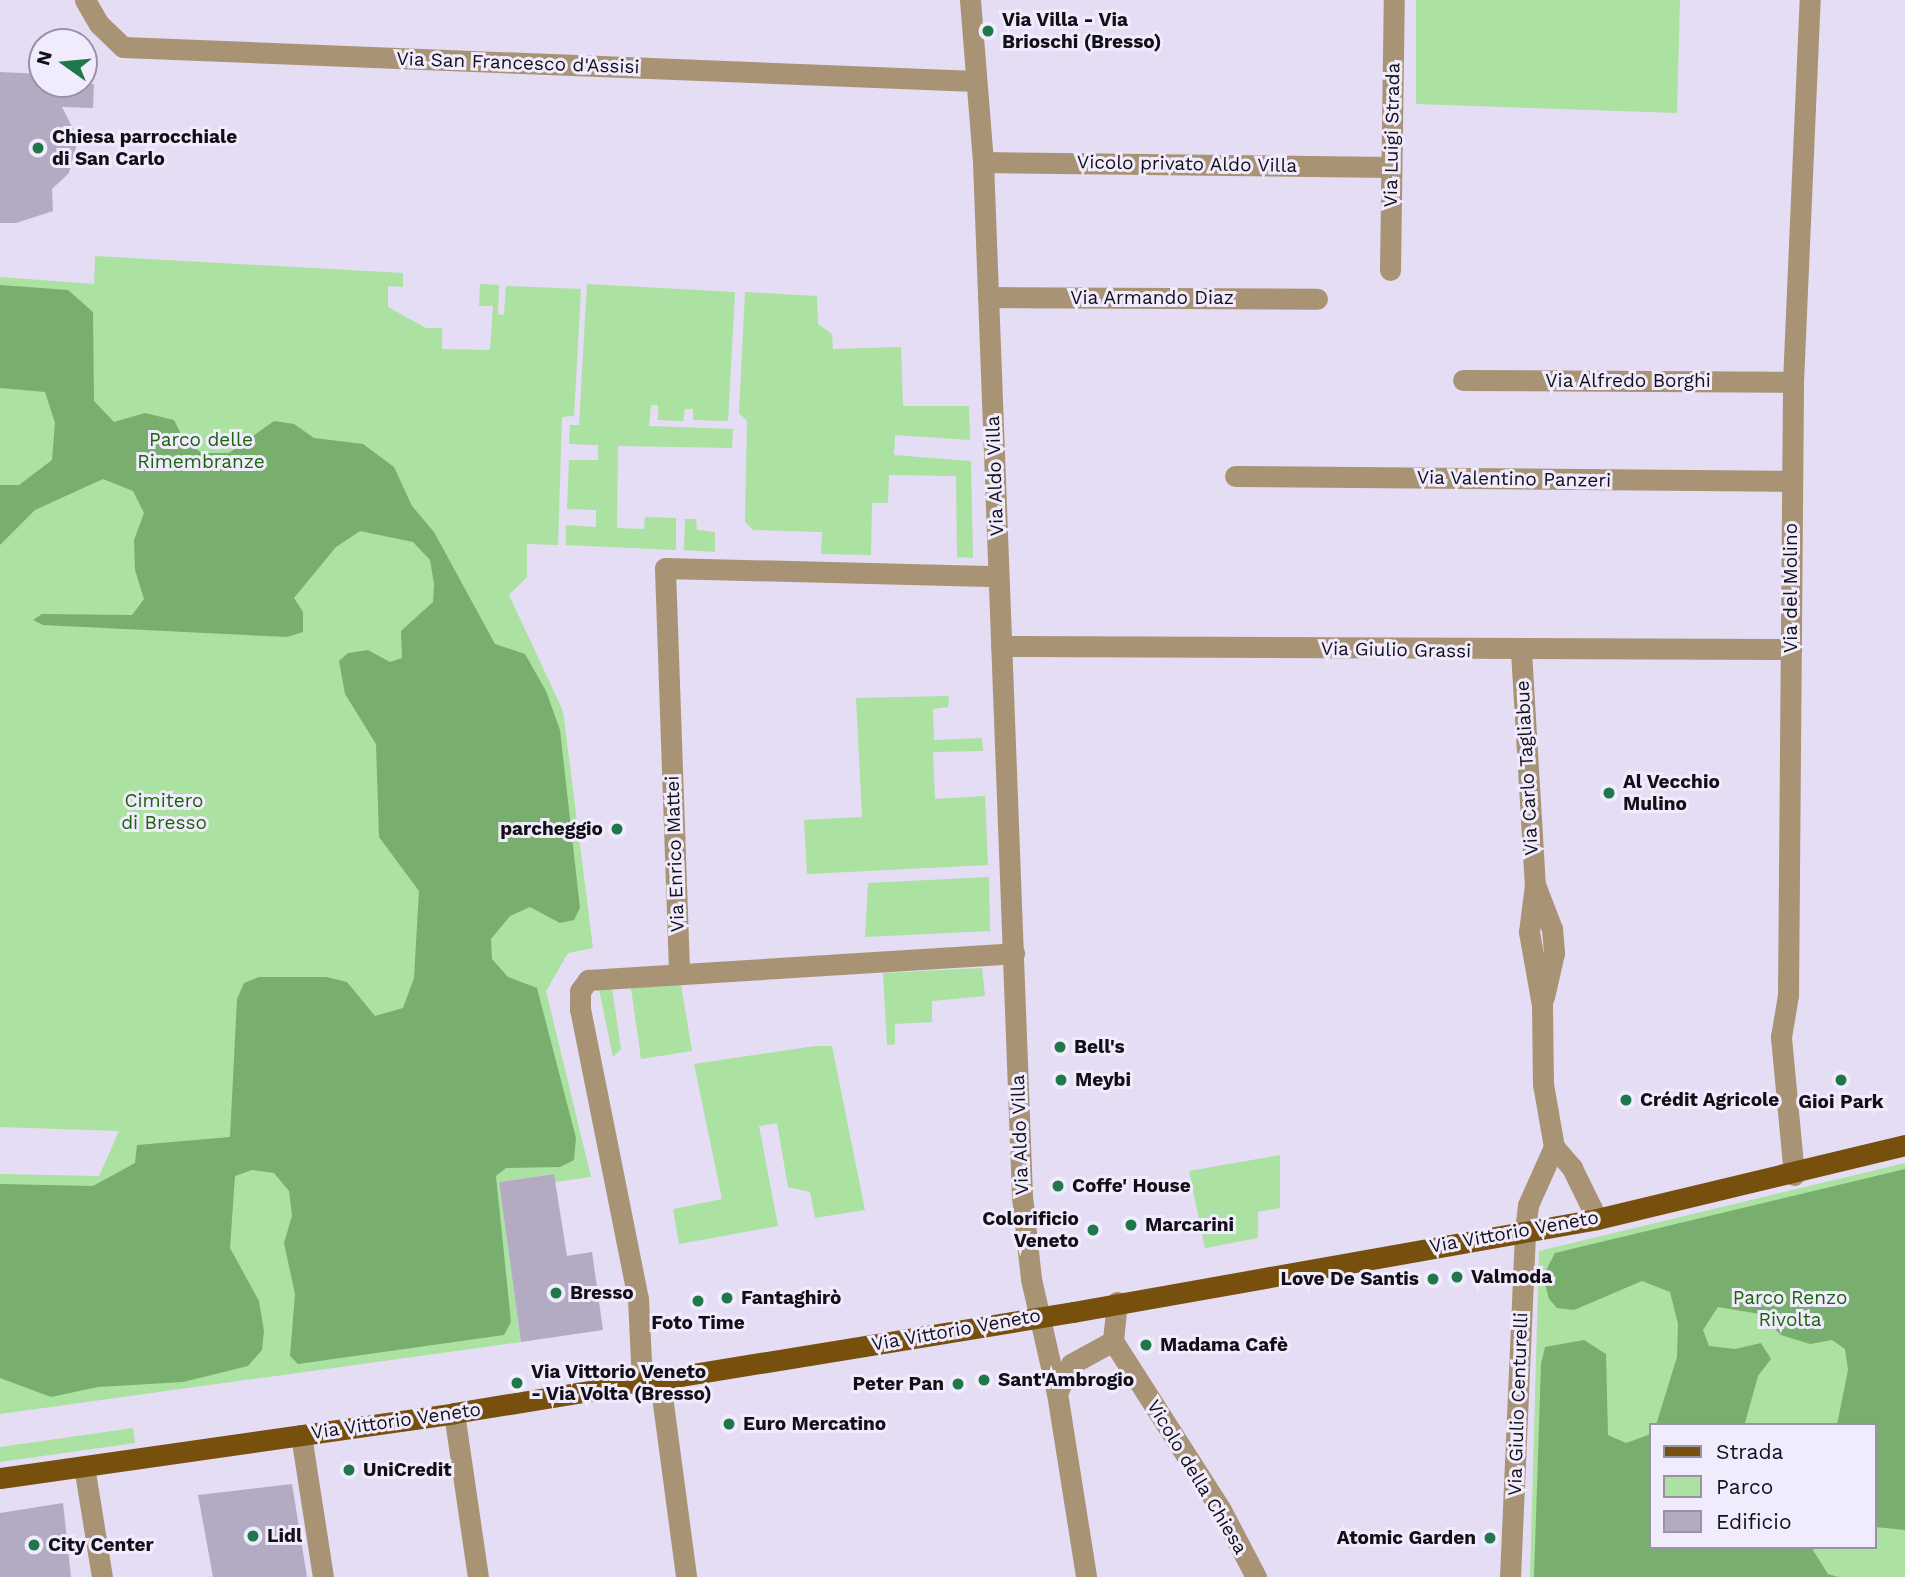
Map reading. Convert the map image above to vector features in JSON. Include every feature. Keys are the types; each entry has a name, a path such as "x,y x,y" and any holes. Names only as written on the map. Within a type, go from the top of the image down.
{"main road":[{"name":"Via Vittorio Veneto","path":"0,1478 651,1382 1597,1219 1794,1175 1905,1145"}],"street":[{"name":"Via San Francesco d'Assisi","path":"85,0 99,24 123,47 975,81"},
{"name":"Via Aldo Villa","path":"970,0 983,162 1022,1196 1039,1315 1057,1393 1086,1577"},
{"name":"Via Luigi Strada","path":"1390,270 1394,0"},
{"name":"Via del Molino","path":"1794,1175 1781,1037 1788,995 1793,382 1810,0"},
{"name":"Vicolo privato Aldo Villa","path":"983,162 1391,167"},
{"name":"Via Armando Diaz","path":"988,297 1317,299"},
{"name":"Via Alfredo Borghi","path":"1463,380 1793,382"},
{"name":"Via Valentino Panzeri","path":"1235,476 1792,481"},
{"name":"Via Enrico Mattei","path":"679,971 664,568 998,576"},
{"name":"Via Giulio Grassi","path":"1001,646 1521,651 1791,649"},
{"name":"Via Carlo Tagliabue","path":"1521,651 1535,885 1552,929 1554,953 1542,1005 1543,1084 1554,1147 1572,1168 1597,1219"},
{"path":"686,1577 638,1299 580,991 601,975 1014,953"},
{"path":"1525,1230 1528,1205 1554,1147"},
{"name":"Via Giulio Centurelli","path":"1510,1577 1525,1230"},
{"path":"1057,1393 1071,1364 1113,1340 1117,1302"},
{"name":"Vicolo della Chiesa","path":"1113,1340 1221,1510 1256,1577"},
{"path":"454,1413 478,1577"},
{"path":"301,1435 323,1577"},
{"path":"84,1466 102,1577"}],"green space":[{"path":"1416,0 1680,0 1677,113 1416,104"},
{"name":"Parco delle Rimembranze","path":"95,256 403,273 403,287 388,286 388,307 426,328 442,328 442,349 490,350 493,306 479,306 480,284 499,285 498,314 504,315 506,286 581,289 574,416 562,417 558,545 527,544 527,577 509,595 563,711 593,948 568,953 546,991 591,1177 555,1182 553,1174 499,1182 521,1342 0,1414 0,1174 99,1176 119,1131 0,1127 0,277 94,284"},
{"path":"587,284 735,292 728,421 693,420 693,409 685,409 683,421 658,420 658,405 651,405 649,426 733,429 732,448 618,446 617,528 644,529 645,517 676,518 676,550 566,545 566,525 596,527 596,510 567,509 569,460 598,460 598,445 569,444 570,425 579,425"},
{"name":"Parco delle Rimembranze","path":"0,285 68,290 93,312 94,401 114,422 145,413 174,420 184,440 202,453 229,453 274,421 294,424 314,438 363,444 394,467 412,506 434,532 495,644 525,654 546,691 560,730 580,908 574,920 560,923 530,907 510,916 491,939 492,959 508,977 537,988 576,1138 574,1160 560,1167 506,1168 496,1176 511,1322 504,1335 298,1364 290,1356 295,1294 284,1243 292,1216 289,1191 274,1173 252,1170 235,1176 230,1248 259,1301 264,1331 262,1350 248,1366 183,1382 98,1387 51,1397 0,1378 0,1184 93,1186 135,1163 137,1145 230,1137 237,999 244,983 259,977 326,977 347,982 375,1016 403,1008 414,978 419,891 379,837 376,744 345,694 339,661 348,653 368,650 390,662 402,658 401,631 433,602 434,584 430,560 413,542 360,531 336,547 294,598 303,612 303,632 287,637 43,625 33,620 42,614 132,615 144,599 135,570 134,540 144,513 133,491 103,479 35,510 0,545 0,485 19,485 52,460 55,423 45,392 0,388"},
{"path":"745,292 817,296 818,324 832,334 833,349 901,347 903,406 969,406 970,440 895,435 894,455 971,461 973,558 957,557 956,476 889,475 888,503 872,503 871,555 821,554 822,532 753,530 745,522 747,421 739,413"},
{"path":"685,519 696,519 697,530 715,532 715,552 684,550"},
{"path":"949,696 948,707 933,709 934,740 982,738 983,751 933,752 935,799 985,796 988,865 807,874 804,820 862,817 856,698"},
{"path":"989,877 990,931 865,937 868,883"},
{"path":"982,968 985,996 932,1001 932,1022 895,1024 895,1044 887,1045 883,973"},
{"path":"681,985 692,1051 641,1059 631,988"},
{"path":"612,988 621,1049 613,1057 599,989"},
{"path":"815,1046 832,1046 865,1210 815,1218 810,1192 788,1187 777,1123 759,1126 778,1226 679,1244 673,1209 722,1199 694,1064"},
{"path":"1280,1155 1280,1208 1258,1212 1258,1238 1205,1248 1189,1171"},
{"name":"Parco Renzo Rivolta","path":"1905,1163 1905,1577 1530,1577 1539,1251"},
{"path":"1905,1169 1905,1530 1877,1527 1877,1423 1837,1423 1848,1370 1845,1349 1832,1340 1810,1344 1781,1335 1760,1314 1718,1307 1703,1330 1709,1346 1735,1349 1761,1343 1771,1359 1758,1376 1745,1423 1657,1423 1677,1357 1678,1324 1670,1292 1642,1281 1574,1310 1557,1308 1549,1299 1543,1276 1555,1253"},
{"path":"1584,1340 1606,1354 1608,1435 1626,1443 1650,1434 1650,1549 1812,1549 1828,1574 1838,1577 1534,1577 1541,1364 1545,1347"},
{"path":"133,1428 135,1443 0,1462 0,1447"}],"building":[{"name":"Chiesa parrocchiale di San Carlo","path":"0,72 28,73 28,98 93,98 93,108 62,107 78,139 69,173 52,189 53,211 16,223 0,223"},
{"name":"Bresso","path":"554,1174 567,1256 592,1252 603,1330 521,1342 499,1182"},
{"name":"Lidl","path":"292,1484 307,1577 213,1577 198,1495"},
{"name":"City Center","path":"63,1503 71,1577 0,1577 0,1513"}],"place":[{"name":"Via Villa - Via Brioschi (Bresso)","path":"988,31"},
{"name":"Chiesa parrocchiale di San Carlo","path":"38,148"},
{"name":"Al Vecchio Mulino","path":"1609,793"},
{"name":"parcheggio","path":"617,829"},
{"name":"Bell's","path":"1060,1047"},
{"name":"Meybi","path":"1061,1080"},
{"name":"Gioi Park","path":"1841,1080"},
{"name":"Crédit Agricole","path":"1626,1100"},
{"name":"Coffe' House","path":"1058,1186"},
{"name":"Marcarini","path":"1131,1225"},
{"name":"Colorificio Veneto","path":"1093,1230"},
{"name":"Valmoda","path":"1457,1277"},
{"name":"Love De Santis","path":"1433,1279"},
{"name":"Bresso","path":"556,1293"},
{"name":"Fantaghirò","path":"727,1298"},
{"name":"Foto Time","path":"698,1301"},
{"name":"Madama Cafè","path":"1146,1345"},
{"name":"Sant'Ambrogio","path":"984,1380"},
{"name":"Via Vittorio Veneto - Via Volta (Bresso)","path":"517,1383"},
{"name":"Peter Pan","path":"958,1384"},
{"name":"Euro Mercatino","path":"729,1424"},
{"name":"UniCredit","path":"349,1470"},
{"name":"Lidl","path":"253,1536"},
{"name":"Atomic Garden","path":"1490,1538"},
{"name":"City Center","path":"34,1545"}],"park label":[{"name":"Cimitero di Bresso","path":"164,812"}]}
